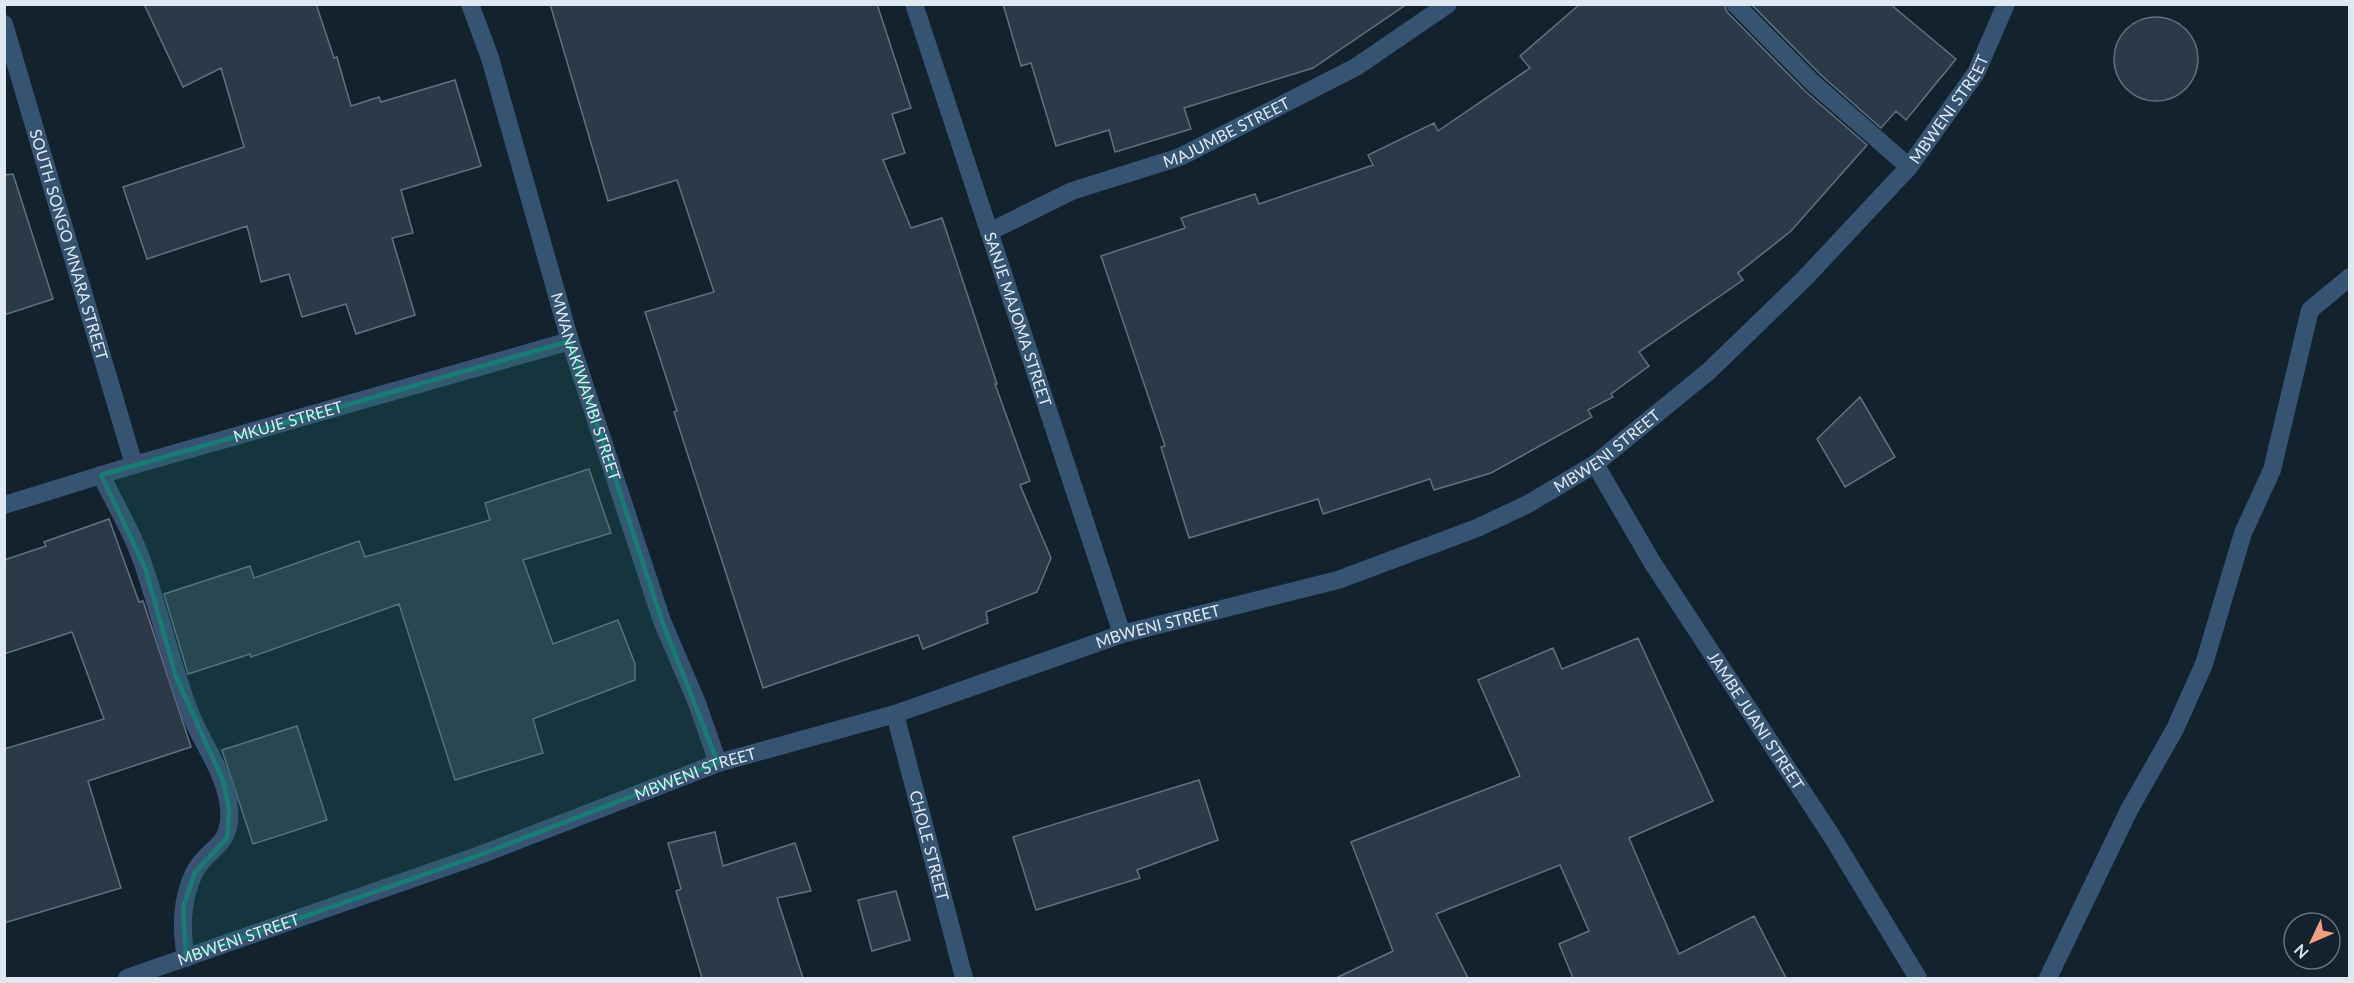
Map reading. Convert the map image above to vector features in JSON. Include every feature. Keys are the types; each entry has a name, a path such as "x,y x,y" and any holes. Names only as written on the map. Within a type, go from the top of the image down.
{"street":[{"name":"MWANAKIWAMBI STREET","path":"470,4 490,57 570,341 662,621 697,703 718,763"},
{"name":"SANJE MAJOMA STREET","path":"914,4 1122,634"},
{"name":"MAJUMBE STREET","path":"989,232 1072,190 1180,157 1356,67 1448,4"},
{"path":"1735,4 1813,83 1909,167"},
{"name":"MBWENI STREET","path":"127,978 178,966 480,855 718,763 895,714 1122,634 1338,580 1477,528 1528,504 1595,464 1709,371 1805,278 1909,167 1976,73 2006,4"},
{"name":"SOUTH SONGO MNARA STREET","path":"4,24 12,78 134,465"},
{"path":"2048,978 2089,890 2129,810 2175,729 2205,664 2242,533 2272,470 2310,310 2349,277"},
{"name":"MKUJE STREET","path":"4,505 134,465 570,341"},
{"name":"JAMBE JUANI STREET","path":"1595,464 1652,562 1825,826 1918,978"},
{"path":"101,475 145,568 176,677 198,732 223,781 229,809 226,838 195,872 183,908 178,966"},
{"name":"CHOLE STREET","path":"895,714 964,978"}],"highlighted area":[{"path":"570,341 662,621 718,763 480,855 186,958 183,908 195,872 227,838 229,809 223,781 176,677 145,568 101,475"}],"building":[{"path":"144,4 316,4 334,58 337,57 351,106 379,97 381,102 455,80 481,166 401,190 413,233 392,238 415,315 356,334 346,304 302,317 289,274 261,282 247,226 147,259 123,187 244,147 221,68 183,87"},
{"path":"550,4 877,4 911,108 892,114 905,153 883,160 911,228 942,218 997,384 995,384 1030,481 1020,485 1051,558 1037,592 986,612 988,623 923,649 918,635 763,688 674,412 677,411 645,312 714,292 677,180 608,201"},
{"path":"1003,4 1407,4 1313,68 1184,108 1191,129 1115,152 1109,130 1056,146 1031,63 1021,66"},
{"path":"1580,4 1724,4 1727,12 1805,91 1867,145 1791,231 1738,273 1743,280 1639,352 1649,366 1611,394 1613,397 1588,410 1592,417 1491,473 1434,490 1430,479 1323,514 1318,499 1189,538 1161,447 1165,446 1101,256 1185,228 1181,218 1255,194 1259,204 1373,165 1368,155 1434,123 1438,131 1530,68 1520,56"},
{"path":"1751,4 1890,4 1956,59 1906,120 1896,111 1881,128 1821,75"},
{"path":"2156,17 2179,24 2191,36 2198,59 2191,82 2179,94 2156,101 2133,94 2121,82 2114,59 2121,36 2133,24"},
{"path":"13,174 53,299 4,315 4,175"},
{"path":"1860,397 1895,457 1845,487 1817,439"},
{"path":"589,469 611,533 523,560 553,644 618,620 635,664 635,680 533,719 543,753 455,780 399,604 251,657 250,654 188,674 164,594 250,566 254,578 359,541 365,557 490,520 485,503"},
{"path":"109,519 139,602 143,601 191,747 88,781 121,888 4,923 4,749 104,719 72,632 4,654 4,560 46,546 44,542"},
{"path":"1638,638 1713,801 1629,838 1679,954 1754,916 1786,978 1573,978 1559,944 1589,931 1560,865 1436,914 1468,978 1336,978 1393,951 1351,842 1520,776 1478,680 1553,648 1562,669"},
{"path":"297,726 327,820 253,844 222,750"},
{"path":"1199,780 1218,840 1137,870 1140,878 1036,910 1013,837"},
{"path":"715,832 723,866 795,843 811,891 777,898 803,978 702,978 676,891 681,889 668,843"},
{"path":"896,891 910,940 872,951 858,900"}]}
